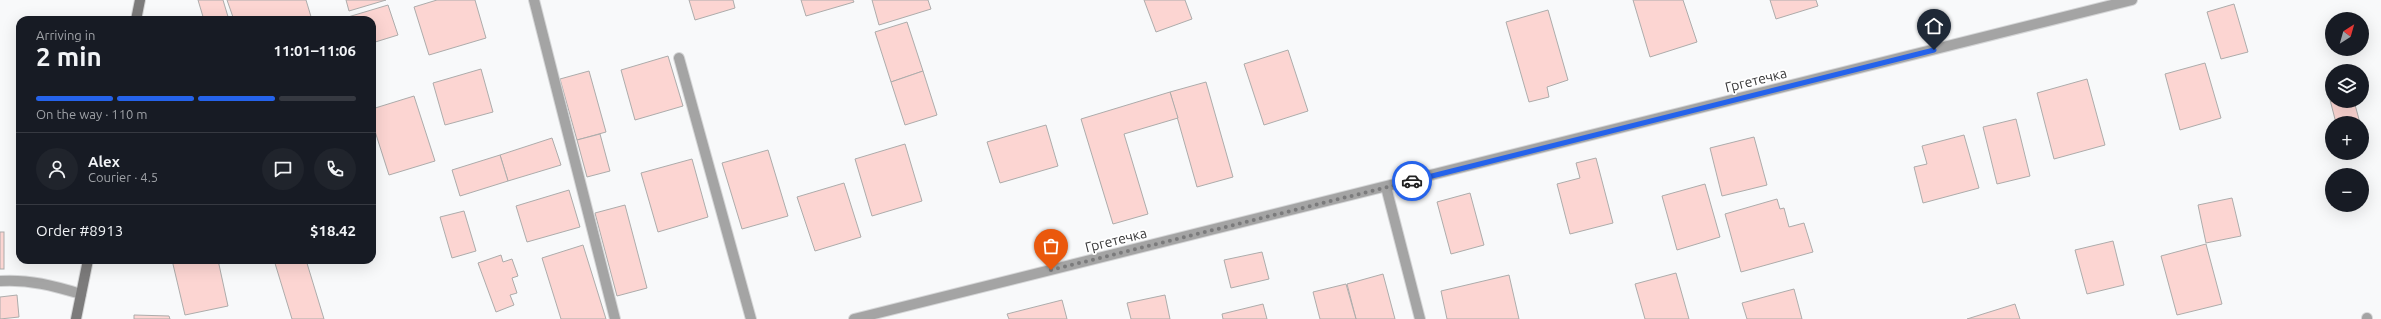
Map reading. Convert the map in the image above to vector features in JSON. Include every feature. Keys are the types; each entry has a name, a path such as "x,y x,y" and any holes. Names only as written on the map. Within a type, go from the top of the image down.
{"main road":[{"path":"137,16 140,0"},
{"path":"76,319 87,264"}],"street":[{"path":"534,0 615,319"},
{"name":"Гргетечка","path":"854,319 2132,0"},
{"path":"679,58 751,319"},
{"path":"1386,187 1420,319"},
{"path":"0,281 18,280 48,284 81,294"}],"building":[{"path":"198,0 223,0 228,16 203,16"},
{"path":"227,0 306,0 311,16 233,16"},
{"path":"346,0 386,0 349,11"},
{"path":"437,0 475,0 486,38 429,55 414,7"},
{"path":"689,0 733,0 735,8 695,20"},
{"path":"801,0 853,0 854,2 806,16"},
{"path":"872,0 928,0 931,9 879,25"},
{"path":"1144,0 1185,0 1192,19 1156,32"},
{"path":"1633,0 1683,0 1697,42 1650,57"},
{"path":"1770,0 1816,0 1818,6 1776,19"},
{"path":"2234,4 2248,52 2221,59 2207,12"},
{"path":"388,5 398,35 376,42 376,16 351,16"},
{"path":"1548,10 1568,80 1547,87 1549,97 1529,102 1506,22"},
{"path":"907,22 923,71 891,82 875,32"},
{"path":"1288,50 1308,111 1264,125 1244,64"},
{"path":"668,56 683,106 635,120 621,70"},
{"path":"2205,63 2221,118 2180,130 2165,74"},
{"path":"481,69 493,112 445,125 433,83"},
{"path":"589,71 606,132 577,140 560,79"},
{"path":"923,71 937,115 905,125 891,82"},
{"path":"2087,79 2105,145 2054,159 2037,93"},
{"path":"1206,82 1233,177 1197,187 1170,92"},
{"path":"1170,92 1178,118 1124,134 1148,214 1113,224 1081,119"},
{"path":"414,96 435,161 389,175 376,134 376,108"},
{"path":"2332,108 2356,108 2358,116 2334,116"},
{"path":"2016,119 2030,176 1997,184 1983,127"},
{"path":"1046,125 1058,166 1000,183 987,142"},
{"path":"600,134 610,171 587,177 577,140"},
{"path":"1964,135 1979,188 1923,203 1914,167 1927,164 1922,146"},
{"path":"1754,137 1767,185 1722,196 1710,148"},
{"path":"552,138 561,165 508,181 500,155"},
{"path":"905,144 922,201 872,216 855,159"},
{"path":"768,150 788,216 742,229 722,163"},
{"path":"500,155 508,181 460,196 452,170"},
{"path":"1596,158 1613,223 1570,234 1557,184 1580,178 1576,163"},
{"path":"692,159 708,217 658,232 641,173"},
{"path":"844,183 861,237 815,251 797,197"},
{"path":"1705,184 1720,237 1677,250 1662,196"},
{"path":"569,190 580,227 527,242 516,206"},
{"path":"1470,193 1484,245 1451,254 1437,202"},
{"path":"2232,198 2241,236 2206,243 2198,205"},
{"path":"1777,199 1780,209 1784,208 1789,227 1804,223 1813,252 1741,272 1725,214"},
{"path":"625,205 647,288 617,296 595,213"},
{"path":"464,211 476,251 452,258 440,217"},
{"path":"0,232 4,232 4,269 0,269"},
{"path":"2113,241 2124,285 2087,294 2075,250"},
{"path":"2206,244 2222,304 2177,315 2161,256"},
{"path":"583,245 606,319 561,319 542,258"},
{"path":"1262,252 1269,279 1231,288 1224,260"},
{"path":"501,255 503,262 512,259 518,276 512,278 517,293 510,295 514,305 496,312 478,263"},
{"path":"173,264 219,264 228,306 185,315"},
{"path":"275,264 307,264 324,319 292,319"},
{"path":"1676,273 1689,319 1645,319 1635,284"},
{"path":"1383,274 1395,319 1356,319 1347,284"},
{"path":"1509,275 1519,319 1447,319 1441,291"},
{"path":"1346,284 1356,319 1320,319 1313,292"},
{"path":"1794,289 1802,319 1747,319 1742,303"},
{"path":"17,295 19,317 0,319 0,297"},
{"path":"1165,295 1170,319 1131,319 1127,303"},
{"path":"1062,300 1067,319 1009,319 1007,314"},
{"path":"1263,304 1267,319 1223,319 1222,314"},
{"path":"2015,304 2020,319 1967,319"},
{"path":"134,315 169,316 170,319 134,319"}],"way so far":[{"path":"1051,270 1412,181"}],"route":[{"path":"1412,181 1934,50"}]}
